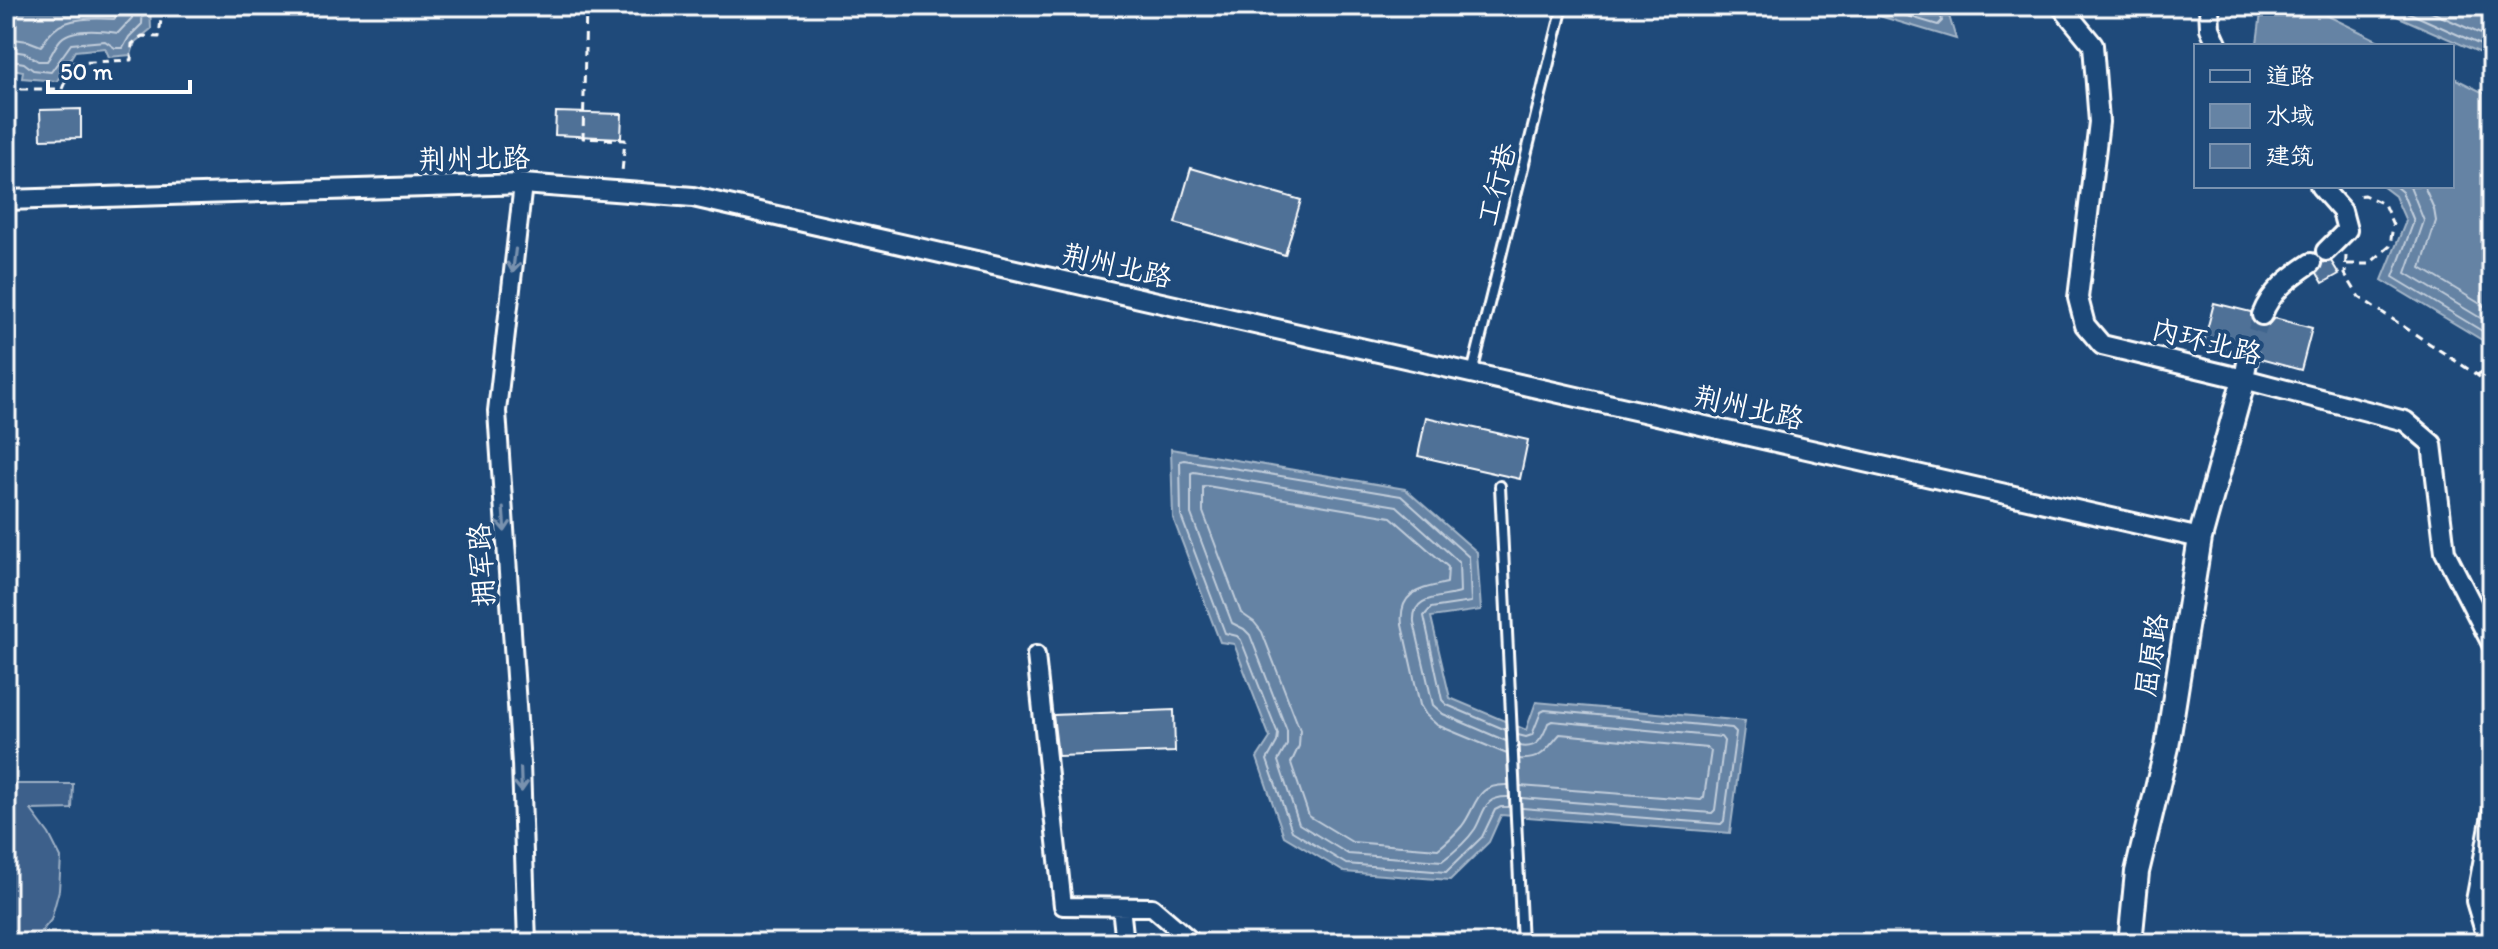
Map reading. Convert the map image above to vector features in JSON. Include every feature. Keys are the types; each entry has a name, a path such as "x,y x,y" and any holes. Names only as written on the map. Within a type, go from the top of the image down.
{"main road":[{"name":"屈原路","path":"2130,943 2137,872 2167,747 2200,538 2246,368"}],"street":[{"name":"内环北路","path":"2061,6 2093,45 2099,122 2078,298 2085,325 2102,345 2246,368 2405,421 2432,444 2445,552 2492,644"},
{"path":"2209,6 2210,28 2217,44"},
{"name":"荆州北路","path":"6,200 523,184 693,197 2200,538"},
{"name":"拥军路","path":"523,184 497,411 521,764 527,943"},
{"path":"2262,315 2268,298 2347,230 2342,211 2326,193"},
{"path":"1036,655 1063,906 1152,907 1194,943"},
{"path":"2492,815 2476,901 2487,938 2492,942"},
{"path":"1121,907 1125,943"}],"lane":[{"name":"工行巷","path":"1472,374 1563,6"},
{"path":"1500,486 1522,943"}],"path":[{"path":"6,89 62,89 73,63 131,60 132,44 142,36 159,37 165,6"},
{"path":"586,6 583,138 625,140 621,192"},
{"path":"2326,193 2364,195 2384,204 2393,225 2390,246 2369,264 2346,264"},
{"path":"2347,230 2345,274 2359,297 2477,375 2492,390"},
{"path":"2477,375 2492,366"}],"shaded area":[{"path":"6,784 73,784 72,809 31,810 49,834 61,858 59,890 51,920 32,943 6,943"}],"water":[{"path":"6,6 150,6 151,29 135,42 131,55 109,57 105,48 75,51 57,81 22,78 23,71 6,68"},
{"path":"1846,6 1946,6 1956,39"},
{"path":"2262,6 2308,6 2385,44 2258,44"},
{"path":"2374,6 2492,6 2492,58"},
{"path":"2454,78 2492,97 2492,346 2382,280 2406,221 2395,196 2385,188 2454,188"},
{"path":"1171,449 1405,489 1477,552 1481,610 1431,617 1450,698 1526,730 1536,702 1745,721 1730,833 1501,815 1489,842 1450,880 1344,872 1284,836 1257,758 1270,738 1234,644 1220,642 1173,518"}],"building":[{"path":"81,109 81,138 41,139 40,110"},
{"path":"556,112 622,114 621,138 555,135"},
{"path":"1191,168 1301,200 1285,255 1175,223"},
{"path":"2331,261 2339,274 2323,283 2317,273 2323,262"},
{"path":"2214,303 2251,312 2252,321 2258,326 2268,325 2274,318 2312,328 2301,370 2260,359 2259,352 2251,345 2243,346 2237,353 2203,345"},
{"path":"1426,417 1528,440 1520,479 1418,456"},
{"path":"1174,710 1175,752 1058,756 1053,715"}],"tunnel":[{"path":"2248,357 2262,315"}]}
